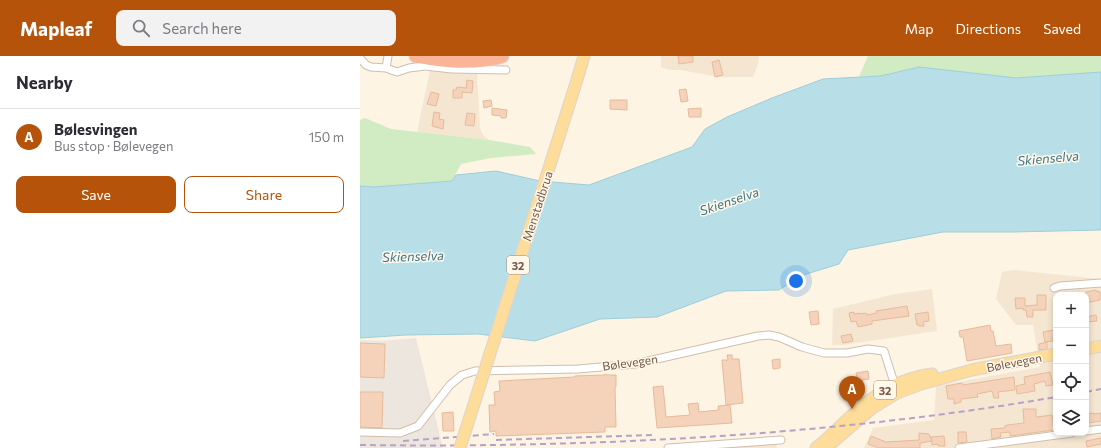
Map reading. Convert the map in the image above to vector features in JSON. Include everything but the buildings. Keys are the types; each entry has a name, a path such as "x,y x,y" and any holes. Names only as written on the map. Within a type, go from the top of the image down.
{"highway":[{"path":"416,56 479,62 502,56"},
{"path":"465,56 488,59"}],"main road":[{"name":"Menstadbrua","path":"460,448 584,56"},
{"path":"1089,348 1101,346"},
{"name":"Bølevegen","path":"816,448 866,403 881,392 920,384 972,370 1053,355"},
{"name":"Bølevegen","path":"826,448 896,389"}],"street":[{"path":"386,68 388,56"},
{"path":"360,58 371,68 386,68 397,72 425,66 452,69 506,70"},
{"path":"1054,288 1060,286 1101,283"},
{"name":"Bølevegen","path":"360,432 400,433 418,426 450,385 462,375 476,371 578,369 635,364 758,336 769,335 779,337 802,347 824,353 847,353 868,349 884,351 896,389"},
{"path":"1089,431 1101,429"},
{"path":"959,448 1053,436"},
{"path":"668,448 780,440"}],"shaded area":[{"path":"661,56 759,56 758,64 753,77 718,77 681,70 669,70 661,67"},
{"path":"430,70 477,74 480,128 483,135 489,140 417,132"},
{"path":"1013,270 1101,279 1101,448 864,448 873,428 934,420 936,386 1040,367 1033,325 1016,325 996,299 1002,272"},
{"path":"932,289 937,331 843,345 832,345 833,309 895,294"},
{"path":"416,338 443,448 360,448 360,340 380,341"},
{"path":"776,442 777,448 715,448"}],"green space":[{"path":"868,56 1101,56 1101,72 1016,78 919,67 881,76 859,77"},
{"path":"365,118 391,129 489,140 530,147 536,154 491,158 461,164 452,181 374,187 360,186 360,120"}],"water":[{"name":"Skienselva","path":"919,67 1016,78 1101,72 1101,230 943,232 848,250 839,264 800,276 779,290 726,291 657,317 600,319 535,341 478,334 406,335 360,338 360,186 374,187 452,181 456,175 496,171 540,181 589,185 692,147 705,129 727,117 823,79 881,76"}],"railway":[{"path":"1089,391 1101,389"},
{"path":"360,445 534,444 709,437 884,421 1053,397"},
{"path":"403,441 494,434"},
{"path":"496,440 652,435"}],"place":[{"name":"Bølesvingen","path":"852,409"}]}
